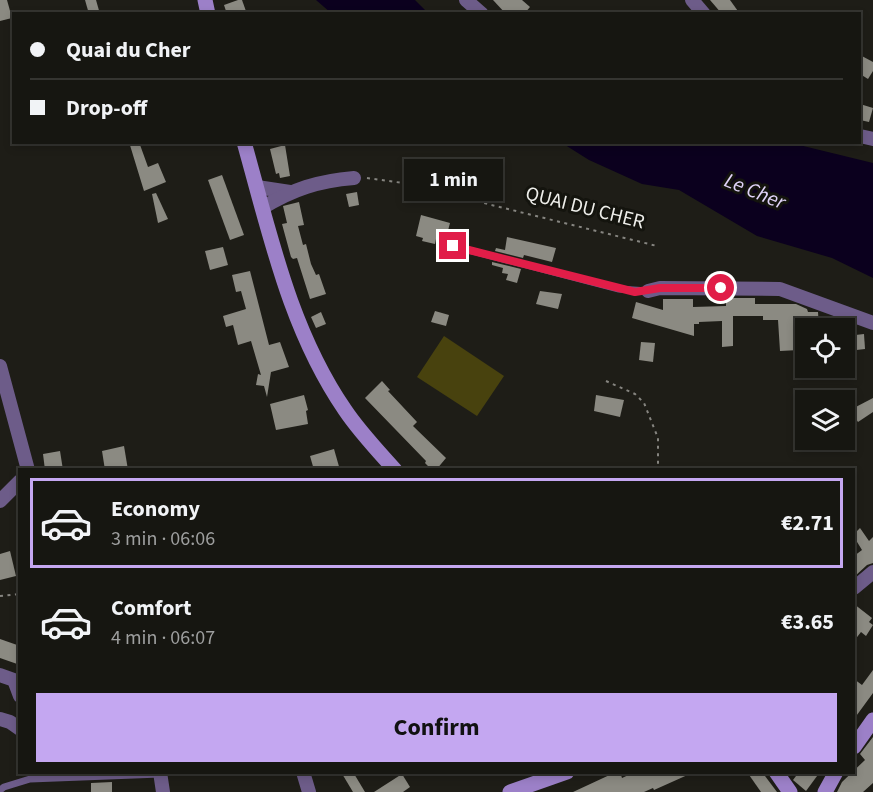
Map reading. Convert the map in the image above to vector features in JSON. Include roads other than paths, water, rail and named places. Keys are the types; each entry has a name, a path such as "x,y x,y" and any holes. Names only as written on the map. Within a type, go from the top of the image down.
{"street":[{"path":"466,0 480,12"},
{"path":"692,0 702,12"},
{"path":"245,144 284,285 306,341 324,377 346,411 393,468"},
{"path":"262,208 290,192 335,180 354,178"},
{"path":"256,187 290,192"},
{"path":"648,291 660,288 780,289 873,323"},
{"path":"0,366 27,468"},
{"path":"0,501 18,483"},
{"path":"855,587 873,572"},
{"path":"0,675 14,680 18,691"},
{"path":"0,719 18,728"},
{"path":"855,746 873,720"},
{"path":"160,774 163,792"},
{"path":"304,774 309,792"},
{"path":"510,792 561,774"},
{"path":"777,774 790,792"},
{"path":"825,792 835,774"}],"lane":[{"path":"453,246 619,289 635,292 648,291"},
{"path":"0,790 30,779 138,774"}],"water":[{"path":"316,0 415,0 427,12 330,12"},
{"name":"Le Cher","path":"564,144 795,144 873,163 873,278 832,258 757,236 679,190 642,184 589,160"}]}
